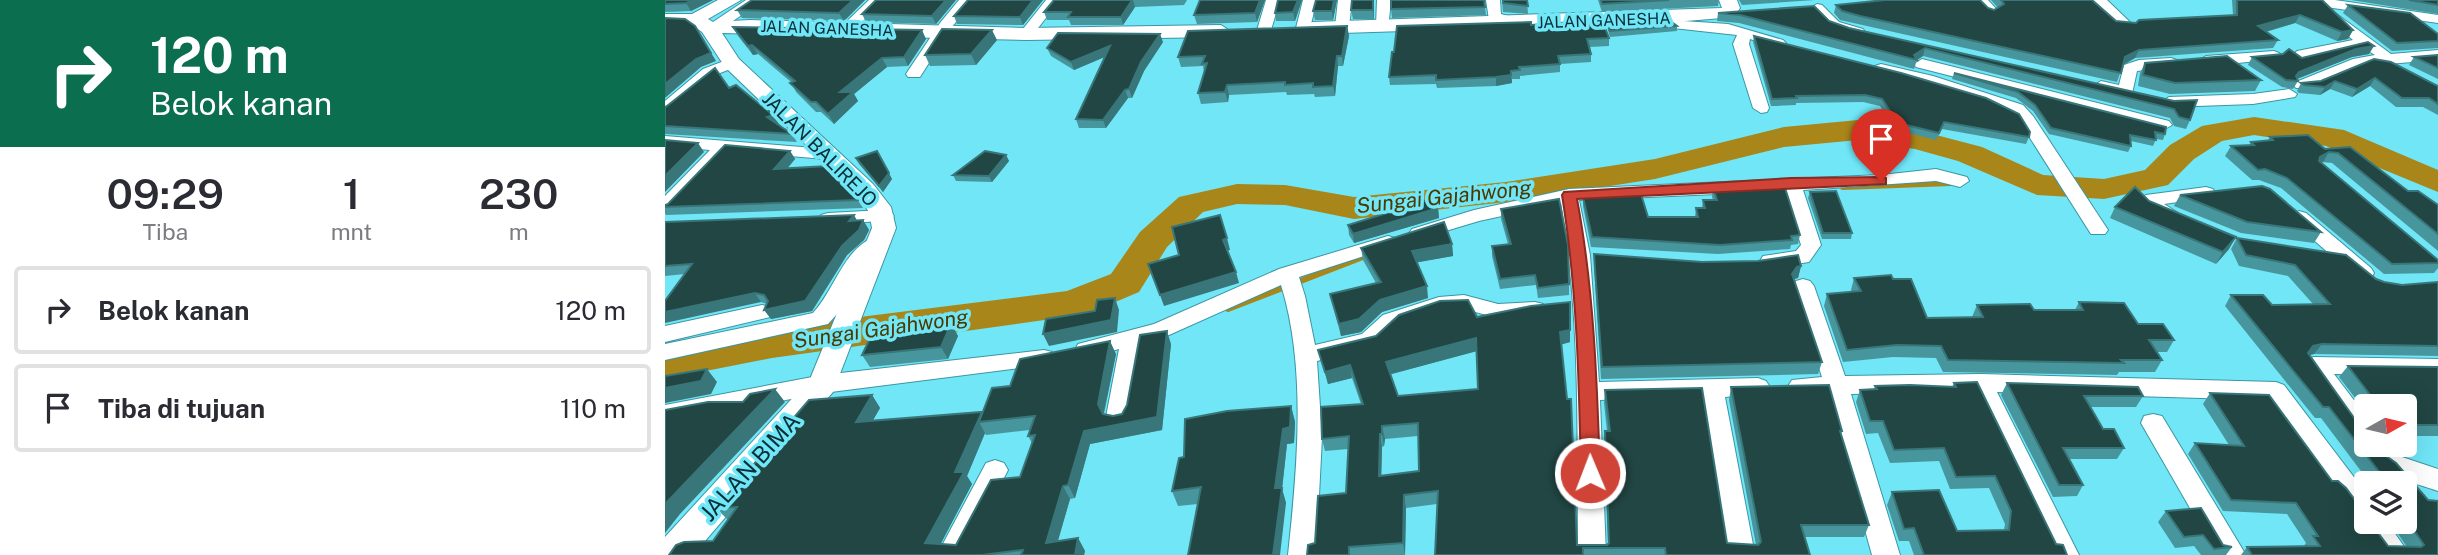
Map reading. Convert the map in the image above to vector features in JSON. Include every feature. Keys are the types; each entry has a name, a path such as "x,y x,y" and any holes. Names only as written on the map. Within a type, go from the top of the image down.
{"street":[{"path":"707,24 732,0"},
{"path":"665,19 707,24 756,0"},
{"path":"848,28 877,0"},
{"path":"913,74 967,0"},
{"path":"1026,34 1053,0"},
{"path":"1250,30 1273,0"},
{"path":"1303,29 1310,0"},
{"path":"1342,27 1345,0"},
{"path":"1383,26 1384,0"},
{"path":"1493,0 1494,17 1517,23"},
{"path":"1980,0 1992,12"},
{"path":"2099,0 2127,26"},
{"path":"2305,0 2438,19"},
{"path":"2326,1 2335,18 2384,54 2380,60"},
{"name":"JALAN GANESHA","path":"707,24 1026,34 1517,23 1674,17 1733,8"},
{"path":"1818,8 1834,25 1868,51 1927,79 2008,104 2025,116 2098,230"},
{"path":"1674,17 1678,25 1716,26 1794,42"},
{"name":"JALAN BALIREJO","path":"707,24 732,63 865,189 884,216 881,241 825,380"},
{"path":"1745,33 1741,44 1761,108"},
{"path":"2302,54 2365,42"},
{"path":"1868,51 2163,125"},
{"path":"2089,83 2174,102 2290,91 2348,65 2438,55"},
{"path":"2138,94 2130,68 2136,66 2274,56"},
{"path":"2380,60 2408,74"},
{"path":"2227,61 2253,78 2290,91"},
{"path":"665,109 709,72 732,63"},
{"path":"665,141 826,154"},
{"path":"669,218 723,147"},
{"path":"665,414 825,380 1005,364 1130,343 1289,280 1474,216 1570,198 1881,181 1936,175 1960,181"},
{"path":"1751,261 1803,257 1811,245 1792,186"},
{"path":"2190,223 2151,206 2146,201 2227,190"},
{"path":"1570,198 1580,255 1588,391 1593,555"},
{"path":"2283,203 2378,283"},
{"path":"814,219 884,216"},
{"path":"665,352 820,319 860,255 881,241"},
{"path":"2307,251 2346,257"},
{"path":"1580,255 1607,258"},
{"path":"1289,280 1306,355 1312,434 1302,555"},
{"path":"1803,286 1837,386 1886,555"},
{"path":"1306,355 1369,340 1391,320 1439,304 1464,302 1510,311 1582,303"},
{"path":"665,334 762,312"},
{"path":"1118,417 1130,343"},
{"path":"2354,418 2314,365 2438,367"},
{"name":"JALAN BIMA","path":"671,555 825,380"},
{"path":"1588,391 1981,383 2276,391 2354,498"},
{"path":"1981,383 2065,555"},
{"path":"1712,388 1741,555"},
{"path":"2153,423 2232,555"},
{"path":"2387,457 2393,464 2438,481"},
{"path":"951,555 995,470"},
{"path":"2380,534 2396,555"}],"building":[{"path":"665,0 693,0 665,4"},
{"path":"752,0 853,0 839,13 737,10"},
{"path":"876,0 946,0 932,16 862,14"},
{"path":"968,0 1033,0 1020,17 954,16"},
{"path":"1054,0 1132,0 1121,17 1068,17 1071,12 1044,12"},
{"path":"1200,0 1260,0 1255,13 1194,15"},
{"path":"1278,0 1298,0 1293,12 1275,13"},
{"path":"1316,0 1334,0 1332,11 1313,11"},
{"path":"1352,0 1373,0 1373,10 1351,10"},
{"path":"1391,0 1484,0 1485,7 1391,9"},
{"path":"1503,0 1527,0 1528,6 1503,3"},
{"path":"1601,0 1669,0 1602,4"},
{"path":"1885,0 1980,0 1994,10 2004,4 2001,0 2092,0 2116,21 2136,23 2139,20 2237,15 2237,0 2322,0 2353,30 2342,32 2300,15 2258,26 2278,40 2139,50 2125,57 2121,73 1860,16 1842,11 1836,5"},
{"path":"2409,0 2438,0 2438,5"},
{"path":"2348,5 2410,13 2438,34 2438,41 2397,43"},
{"path":"1814,6 1829,21 1849,28 2174,101 2197,100 2190,120 2179,117 2174,109 1925,48 1914,55 1917,60 1740,15 1718,13"},
{"path":"665,18 685,19 695,26 711,53 696,59 665,84"},
{"path":"1602,20 1609,38 1587,39 1591,54 1558,56 1560,64 1519,67 1520,70 1511,71 1511,75 1496,77 1436,80 1436,75 1389,77 1397,26 1531,22 1531,25"},
{"path":"1669,20 1677,26 1610,31 1607,22"},
{"path":"1347,26 1342,56 1337,56 1333,86 1313,87 1313,83 1285,85 1285,82 1227,85 1225,92 1198,93 1207,63 1202,64 1205,56 1178,57 1188,31"},
{"path":"733,27 922,30 904,57 882,58 840,92 853,92 828,114 790,83 795,81 752,45 748,46"},
{"path":"942,29 992,30 971,54 925,55"},
{"path":"1058,33 1160,34 1141,62 1129,89 1125,90 1103,120 1076,119 1110,46 1071,62 1047,48"},
{"path":"1754,36 1901,73 1986,98 2019,114 2030,132 2029,137 1944,122 1939,133 1898,123 1882,99 1865,95 1772,99"},
{"path":"2368,42 2374,46 2356,49 2299,72 2296,76 2298,81 2286,80 2252,57 2283,54 2289,49 2302,58"},
{"path":"2438,55 2438,68 2414,57"},
{"path":"2227,56 2261,80 2175,83 2143,75 2145,63"},
{"path":"2374,59 2391,62 2438,86 2438,104 2429,98 2402,98 2375,78 2357,89 2335,81 2325,87 2301,83 2321,81"},
{"path":"715,68 729,88 736,85 773,115 767,117 792,134 665,126 665,107"},
{"path":"1954,73 2166,127 2165,134 2155,132 2156,140 2130,135 2131,146 2051,128 2035,105 2018,92"},
{"path":"2308,135 2325,149 2350,147 2408,191 2418,191 2438,205 2438,234 2338,153 2329,152 2320,157 2319,161 2438,260 2438,263 2392,264 2287,178 2265,169 2258,170 2231,146 2254,145 2251,142 2273,140 2270,137"},
{"path":"665,140 698,143 665,176"},
{"path":"725,145 790,151 774,169 828,166 850,187 858,200 665,207"},
{"path":"877,151 889,173 879,186 856,158"},
{"path":"985,151 1006,155 989,176 953,175"},
{"path":"2262,186 2270,189 2321,232 2247,222 2180,195"},
{"path":"2135,187 2149,201 2236,237 2223,252 2115,207"},
{"path":"1713,188 1785,188 1800,235 1791,236 1792,240 1720,245 1592,237 1583,197 1640,191 1648,217 1698,217 1696,208 1705,208 1703,200 1717,200"},
{"path":"1836,191 1852,233 1823,233 1810,192"},
{"path":"1559,199 1568,245 1569,284 1538,288 1535,275 1500,279 1492,246 1511,244 1501,209"},
{"path":"1402,201 1436,201 1438,208 1353,234 1348,225 1400,209"},
{"path":"854,215 849,221 863,220 859,230 842,246 805,301 764,310 768,301 764,295 755,293 665,312 665,301 692,264 665,266 665,222"},
{"path":"1220,215 1227,238 1223,240 1236,272 1160,295 1148,264 1179,255 1172,227"},
{"path":"1444,222 1452,244 1412,251 1427,286 1380,300 1359,319 1339,324 1330,294 1381,282 1361,248"},
{"path":"2237,238 2346,255 2376,279 2384,282 2402,285 2438,282 2438,346 2322,344 2313,346 2308,353 2354,418 2354,439 2329,407 2323,407 2231,295 2263,295 2272,305 2330,304 2295,265 2246,255"},
{"path":"1594,254 1702,262 1758,261 1798,255 1801,266 1792,274 1822,362 1602,367"},
{"path":"1891,275 1893,279 1911,279 1927,318 1983,317 1977,305 2030,304 2034,310 2083,310 2079,302 2124,303 2138,324 2163,324 2174,340 2149,340 2162,360 2121,360 2124,363 1948,360 1941,346 1897,345 1847,350 1827,294 1861,291 1854,278"},
{"path":"1115,298 1111,320 1043,334 1046,319 1095,311 1097,300"},
{"path":"1468,300 1477,317 1531,306 1570,302 1570,330 1560,332 1567,399 1571,399 1577,545 1609,543 1605,431 1610,431 1605,390 1702,388 1727,543 1758,545 1761,542 1731,387 1829,385 1869,525 1801,525 1810,555 1666,555 1665,548 1583,548 1583,555 1435,555 1438,491 1404,495 1403,543 1349,547 1349,555 1307,555 1308,545 1315,543 1318,496 1346,493 1349,436 1322,439 1321,407 1363,404 1350,365 1325,372 1318,350 1376,336 1399,315 1440,301","holes":["1476,338 1478,389 1398,396 1386,362","1418,423 1419,471 1379,476 1382,426"]},
{"path":"951,324 941,347 862,355 872,334"},
{"path":"1167,331 1157,417 1084,431 1068,485 1063,486 1046,543 1078,538 1075,555 1021,555 1023,550 982,555 669,555 676,545 684,542 713,541 737,507 716,508 809,400 872,395 856,422 982,412 955,472 964,472 925,543 956,545 991,480 1020,477 1035,435 1028,436 1035,416 979,422 992,388 1010,386 1020,359 1110,341 1098,404 1103,414 1113,416 1122,414 1127,405 1140,335"},
{"path":"2348,366 2438,367 2438,425 2417,425 2417,394 2369,394"},
{"path":"707,369 701,381 665,388 665,376"},
{"path":"1977,382 2056,544 2063,545 2067,555 1924,555 1914,528 1904,529 1892,492 1939,490 1957,531 2009,530 2011,511 1995,476 1956,477 1944,448 1894,450 1883,421 1870,421 1860,390 1877,389 1875,386 1956,387 1954,383"},
{"path":"2007,383 2138,387 2143,396 2084,396 2103,429 2114,429 2124,448 2063,448 2083,485 2059,485"},
{"path":"775,389 665,504 665,410 708,402 743,402 750,394"},
{"path":"2210,393 2269,395 2332,481 2338,481 2354,499 2354,534 2379,534 2388,546 2424,545 2417,534 2417,487 2428,500 2438,501 2438,555 2252,555 2247,547 2320,546 2313,536 2318,536 2296,503 2231,500 2195,443 2244,446"},
{"path":"1291,406 1290,427 1283,429 1275,488 1282,488 1273,555 1188,555 1201,487 1172,491 1179,458 1184,457 1185,419 1227,411"},
{"path":"2368,457 2388,457 2403,471 2379,471"},
{"path":"2201,508 2223,545 2232,547 2214,549 2203,535 2184,537 2166,511"}],"waterway":[{"name":"Sungai Gajahwong","path":"665,364 772,343 1073,304 1125,283 1153,240 1191,204 1237,194 1285,195 1354,208 1506,192 1655,169 1784,137 1858,130 1917,140 1970,154 2037,185 2104,189 2156,178 2182,152 2213,133 2254,126 2333,137 2438,182"},
{"path":"1843,187 1951,183"},
{"path":"1228,309 1368,255"}],"route":[{"path":"1590,473 1580,255 1569,195 1881,181"}]}
